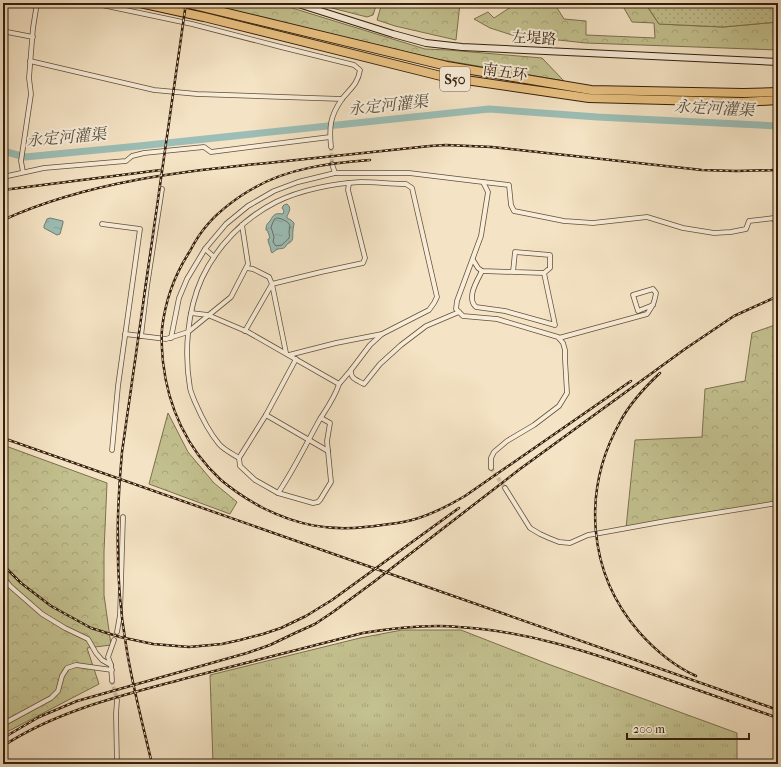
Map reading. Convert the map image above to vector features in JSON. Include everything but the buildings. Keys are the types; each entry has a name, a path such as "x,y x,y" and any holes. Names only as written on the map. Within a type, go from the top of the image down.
{"highway":[{"name":"南五环","path":"140,3 204,17 445,77 590,98 743,102 778,100"},
{"name":"南五环","path":"186,3 447,66 591,90 743,94 778,92"}],"main road":[{"name":"左堤路","path":"295,3 434,45 778,62"}],"street":[{"path":"23,172 21,161 31,94 29,78 30,61 38,3"},
{"path":"86,3 192,24 354,65 360,70 359,77 354,86 342,99 333,114 331,119 331,147"},
{"path":"3,30 6,32 33,37"},
{"path":"30,61 154,90 198,94 342,99"},
{"path":"3,176 44,168 126,161 132,156 144,153 204,148 211,152 330,137"},
{"path":"332,164 335,173"},
{"path":"171,338 179,298 187,278 205,249 226,224 248,206 274,191 292,184 335,173 408,173 509,185 511,205 514,211 564,221 593,223 647,217 683,228 714,233 746,229 749,221 774,218 778,228"},
{"path":"361,173 361,182"},
{"path":"239,458 220,445 202,419 190,390 187,365 188,332 191,312 202,279 214,257 233,233 254,215 276,202 299,192 341,184 361,182 406,184 412,188 436,297 429,310 382,334 288,354"},
{"path":"483,182 488,192 481,236 457,301 456,309 463,316 497,319 558,337 563,343 565,350 567,393 559,406 534,425 506,441 494,452 490,458 491,468"},
{"path":"245,331 272,284 363,262 365,258 348,190 349,183"},
{"path":"141,336 162,189"},
{"path":"102,224 140,229 118,386 112,450"},
{"path":"125,334 166,339 171,338 188,332 231,297 248,264 242,226"},
{"path":"205,249 214,257"},
{"path":"472,260 482,271 513,272 544,273 550,268 550,255 514,252 513,272"},
{"path":"246,268 253,269 269,278 272,284 288,354"},
{"path":"482,271 472,292 473,305 476,307 505,311 555,325 544,273"},
{"path":"559,338 648,314 655,303 656,293 653,289 633,295 638,311 653,305"},
{"path":"191,312 208,315 245,331 339,384"},
{"path":"351,370 350,375 352,378 364,384 380,364 401,345 426,326 459,312"},
{"path":"278,493 336,392 339,384 370,345 382,334"},
{"path":"296,359 266,415 239,458 240,466 255,480 278,493 314,503 318,502 331,482 326,441 330,423 321,418"},
{"path":"266,415 328,451"},
{"path":"505,488 530,528 559,542 570,544 588,535 778,503"},
{"path":"117,632 120,615 123,517"},
{"path":"3,577 10,586 42,614 65,628 88,638 96,654 102,660 111,665"},
{"path":"112,681 112,670 108,657 114,640"},
{"path":"3,724 51,698 58,691 62,676 67,668 76,665 112,670"},
{"path":"117,764 116,714 118,700"}],"green space":[{"path":"200,3 276,3 425,49 542,58 564,81 437,59"},
{"path":"312,3 377,3 373,15 367,17"},
{"path":"382,3 460,3 456,40 395,26 377,20"},
{"path":"517,3 554,3 564,19 586,21 586,35 655,38 654,23 632,22 621,3 645,3 659,24 723,27 778,22 778,50 586,43 512,35 490,28 474,19 488,12 494,18"},
{"path":"645,3 778,3 778,22 723,27 659,24"},
{"path":"778,324 778,504 626,528 635,440 702,437 705,389 745,381 752,333"},
{"path":"168,413 188,452 214,483 237,502 230,514 149,484"},
{"path":"3,445 107,483 104,595 111,645 87,648 99,684 3,734"},
{"path":"402,630 461,630 548,664 737,733 737,764 213,764 210,675 360,638"}],"water":[{"path":"287,204 290,208 287,218 294,223 293,238 285,247 272,253 268,241 270,237 268,231 266,230 266,226 275,214 283,214 284,211 282,208"},
{"path":"50,218 63,221 60,234 57,235 44,228 47,219"}],"waterway":[{"name":"永定河灌渠","path":"3,151 25,157 489,109 597,117 778,126"}],"tunnel":[{"path":"331,147 332,164"},
{"path":"491,468 505,488"},
{"path":"112,681 117,700"}],"railway":[{"path":"152,764 131,675 122,621 118,573 119,500 122,452 186,3"},
{"path":"3,220 69,196 137,180 207,169 430,146 446,145 492,147 702,170 778,170"},
{"path":"370,160 325,165 295,171 267,181 248,191 223,209 203,230 175,279 168,299 162,329 163,362 169,395 181,426 189,441 198,455 221,480 241,495 263,508 300,523 325,527 351,528 412,520 426,516 465,496 631,381"},
{"path":"3,190 161,170"},
{"path":"3,738 39,717 77,701 247,653 270,645 315,624 375,581 520,469 685,349 734,316 778,296"},
{"path":"660,373 628,408 608,448 600,475 596,503 596,530 600,557 609,583 622,609 639,632 658,651 680,667 696,676"},
{"path":"3,438 778,710"},
{"path":"3,565 21,583 51,606 91,628 120,637 153,644 189,647 222,644 263,634 281,628 306,616 332,600 459,508"},
{"path":"3,746 24,733 69,713 116,697 363,633 423,626 484,629 556,643 626,665 778,718"}]}
